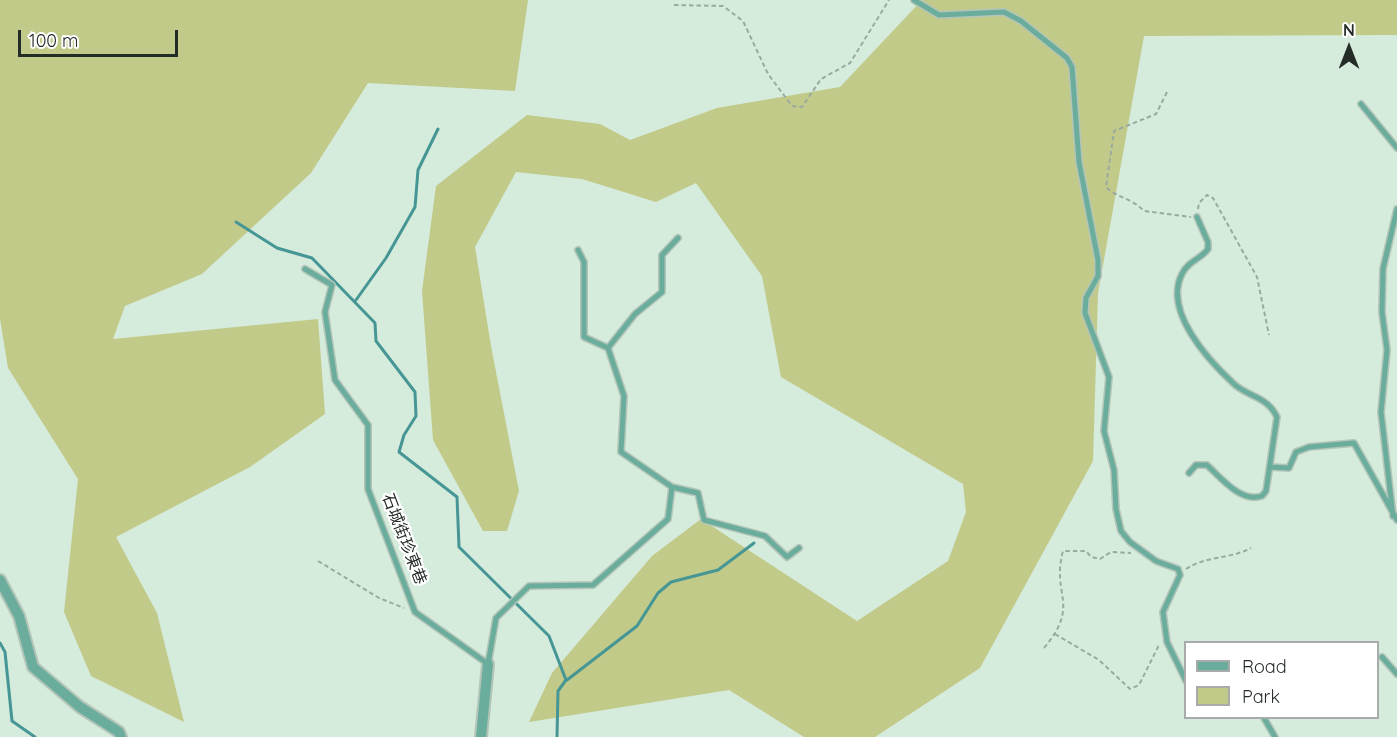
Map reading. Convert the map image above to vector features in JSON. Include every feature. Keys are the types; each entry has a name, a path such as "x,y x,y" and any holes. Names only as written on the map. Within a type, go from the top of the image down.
{"street":[{"path":"0,580 19,616 33,667 80,707 119,732 121,737"},
{"path":"481,737 488,664"}],"lane":[{"path":"914,0 939,15 991,11 1010,14 1067,58 1072,67 1079,162 1098,260 1098,276 1086,298 1085,313 1110,377 1104,431 1114,470 1116,509 1121,531 1130,542 1156,561 1178,569 1180,575 1163,612 1167,642 1184,679"},
{"path":"1361,104 1397,148"},
{"path":"1395,518 1381,412 1388,350 1382,312 1383,269 1397,209"},
{"path":"1188,473 1196,465 1207,465 1229,487 1252,498 1260,498 1266,490 1275,413 1267,402 1235,385 1196,341 1181,315 1177,297 1179,280 1190,262 1208,249 1209,242 1197,217"},
{"path":"608,348 634,314 663,292 663,255 678,238"},
{"path":"578,250 584,262 584,337 608,348 624,396 621,452 672,487 699,493 704,520 765,536 787,557 799,548"},
{"name":"石城街珍東巷","path":"305,269 332,285 325,312 335,380 368,425 368,489 415,612"},
{"path":"1270,467 1289,468 1296,452 1309,447 1354,443 1395,518"},
{"path":"415,612 488,664 496,618 529,586 593,585 668,519 672,487"},
{"path":"1382,657 1397,674"},
{"path":"1265,719 1275,737"}],"path":[{"path":"674,5 723,6 744,21 768,74 792,106 802,107 821,80 850,63 889,0"},
{"path":"1167,92 1156,114 1114,131 1106,187 1112,192 1135,201 1144,211 1197,217 1199,203 1206,195 1213,198 1257,277 1269,335"},
{"path":"1180,572 1195,563 1242,553 1251,548"},
{"path":"1044,648 1055,634 1065,614 1059,578 1063,551 1086,550 1091,557 1101,559 1112,552 1138,555"},
{"path":"318,561 379,598 415,612"},
{"path":"1055,634 1099,660 1130,689 1139,685 1159,645 1167,642"}],"green space":[{"path":"0,0 528,0 515,91 368,83 311,173 202,274 125,306 113,339 318,319 325,414 250,467 116,537 157,613 184,722 91,676 64,612 78,479 8,368 0,319"},
{"path":"922,0 1397,0 1397,35 1144,36 1098,293 1093,461 980,668 875,737 804,737 729,690 529,722 552,673 652,556 701,519 857,621 948,561 966,512 963,484 781,377 762,276 696,183 656,202 582,179 516,172 475,247 491,346 519,491 507,531 483,531 433,440 422,291 436,186 527,115 600,124 630,140 717,108 840,87"}],"waterway":[{"path":"356,300 386,258 415,207 418,170 438,129"},
{"path":"236,222 277,248 312,258 375,323 376,341 415,392 416,416 404,435 399,452 457,497 459,547 549,636 566,680 558,691 557,737"},
{"path":"567,680 637,626 658,593 671,582 718,570 754,543"},
{"path":"0,643 5,652 12,721 35,737"}]}
